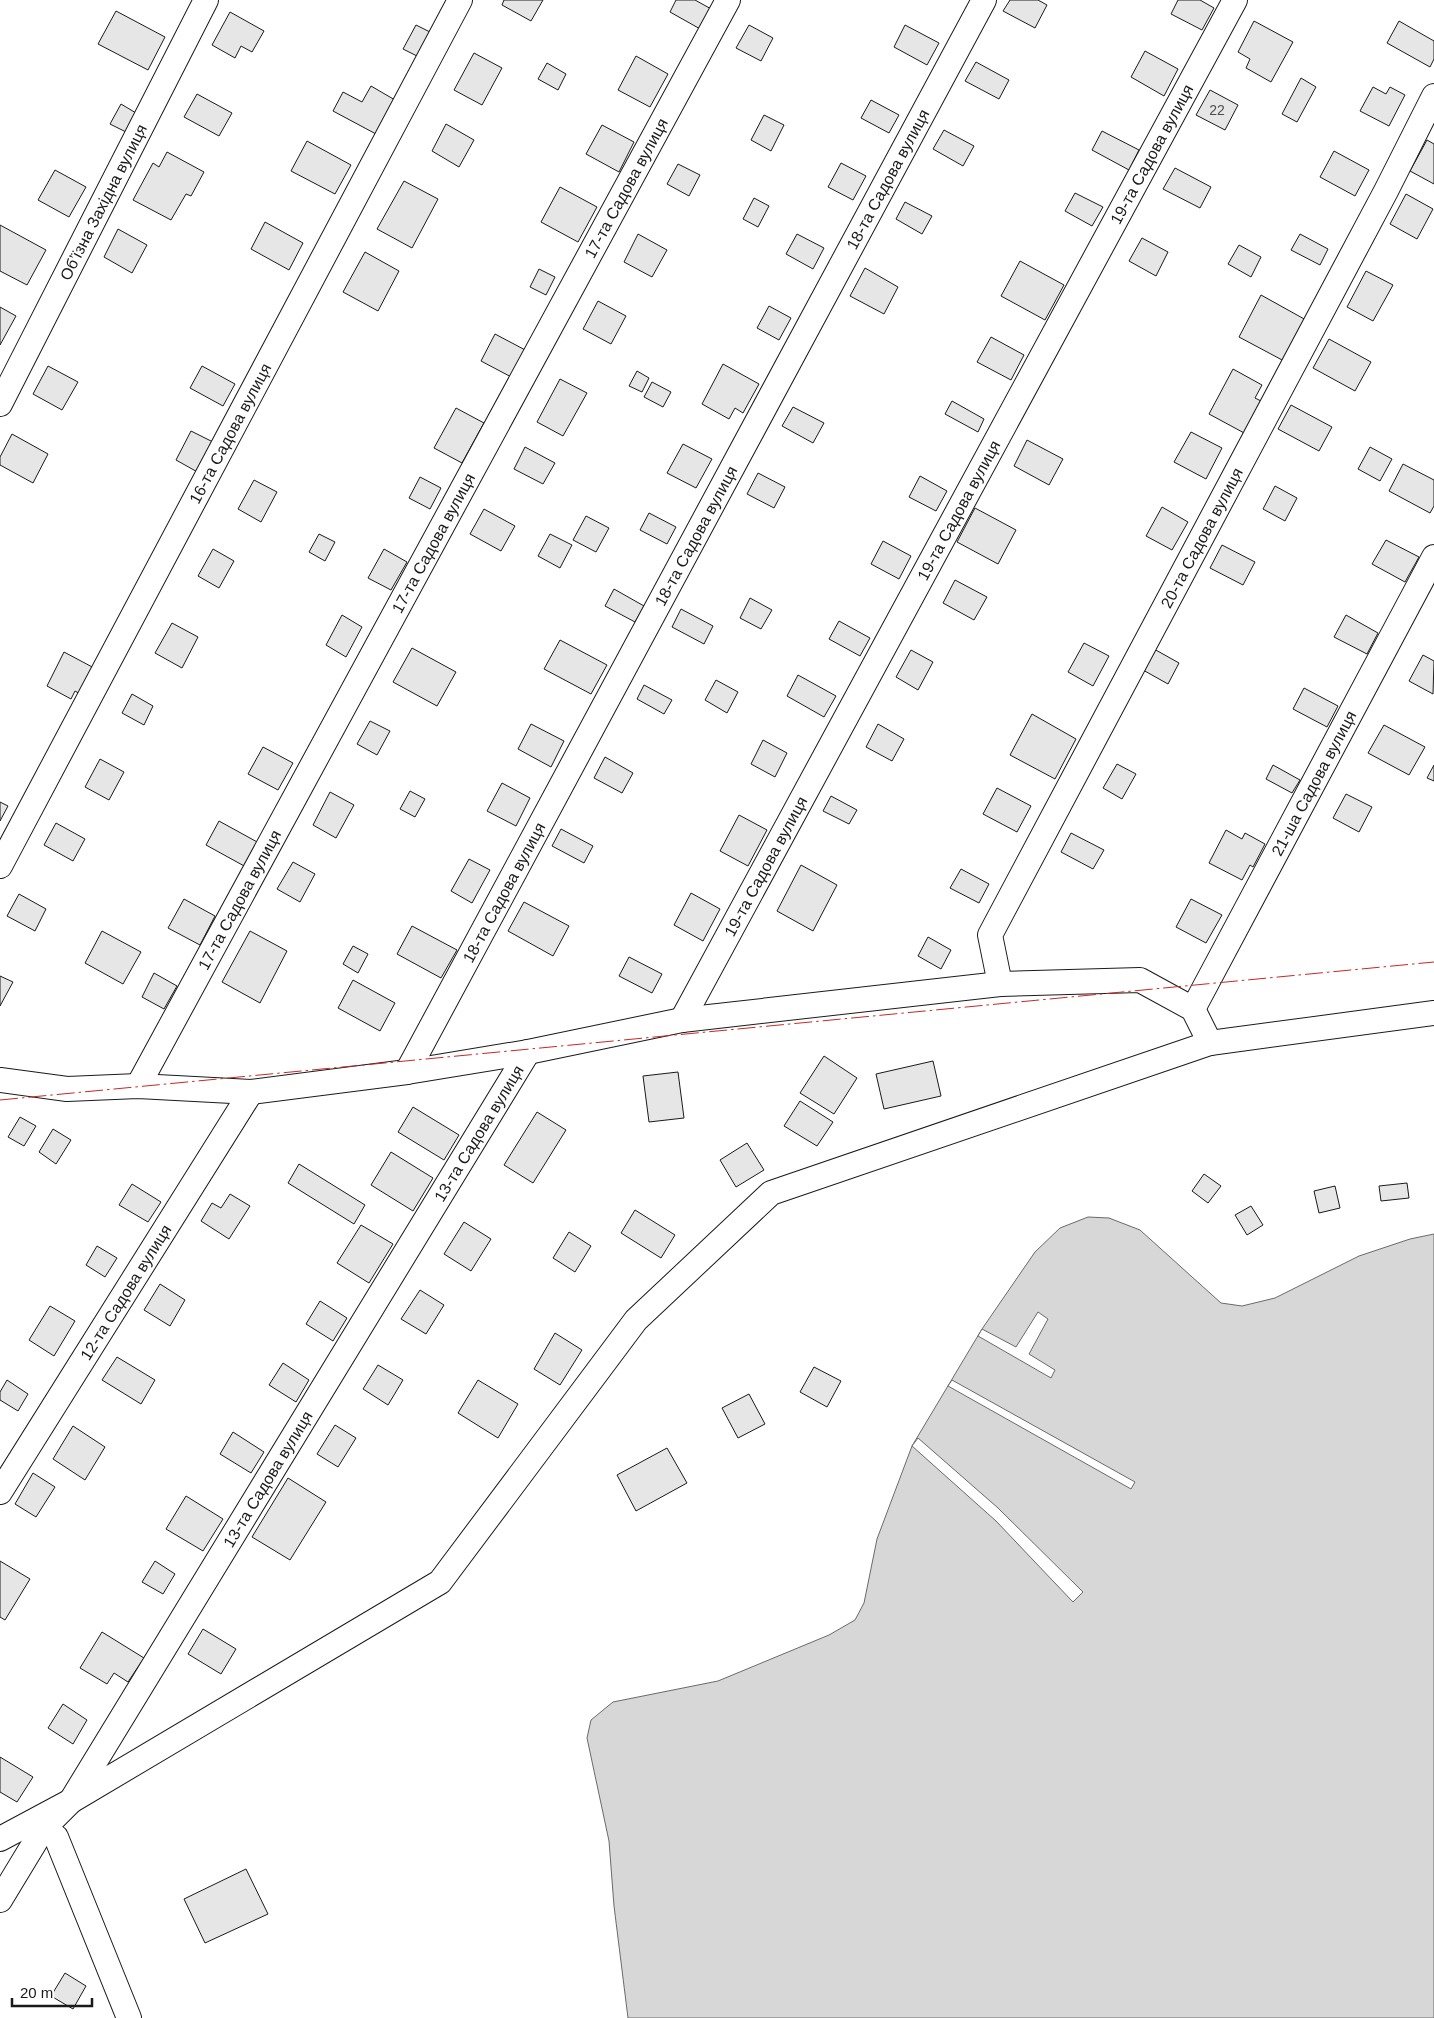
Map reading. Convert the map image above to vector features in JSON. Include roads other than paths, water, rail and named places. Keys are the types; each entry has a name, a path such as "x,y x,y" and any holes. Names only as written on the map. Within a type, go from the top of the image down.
{"street":[{"name":"Обʼїзна Західна вулиця","path":"0,404 206,0"},
{"name":"16-та Садова вулиця","path":"0,866 460,0"},
{"name":"17-та Садова вулиця","path":"138,1086 728,0"},
{"name":"18-та Садова вулиця","path":"407,1072 984,0"},
{"name":"19-та Садова вулиця","path":"682,1020 1235,0"},
{"name":"20-та Садова вулиця","path":"1000,984 990,935 1372,217 1434,96"},
{"name":"21-ша Садова вулиця","path":"1193,1009 1434,557"},
{"path":"0,1080 67,1089 138,1086 250,1092 407,1072 528,1052 682,1020 1000,984 1140,980 1193,1009 1210,1043"},
{"path":"0,1840 71,1801 440,1582 636,1320 771,1193 1210,1043 1434,1013"},
{"name":"13-та Садова вулиця","path":"0,1900 43,1829 71,1801 528,1052"},
{"name":"12-та Садова вулиця","path":"0,1492 250,1092"},
{"path":"43,1829 56,1837 129,2018"}]}
